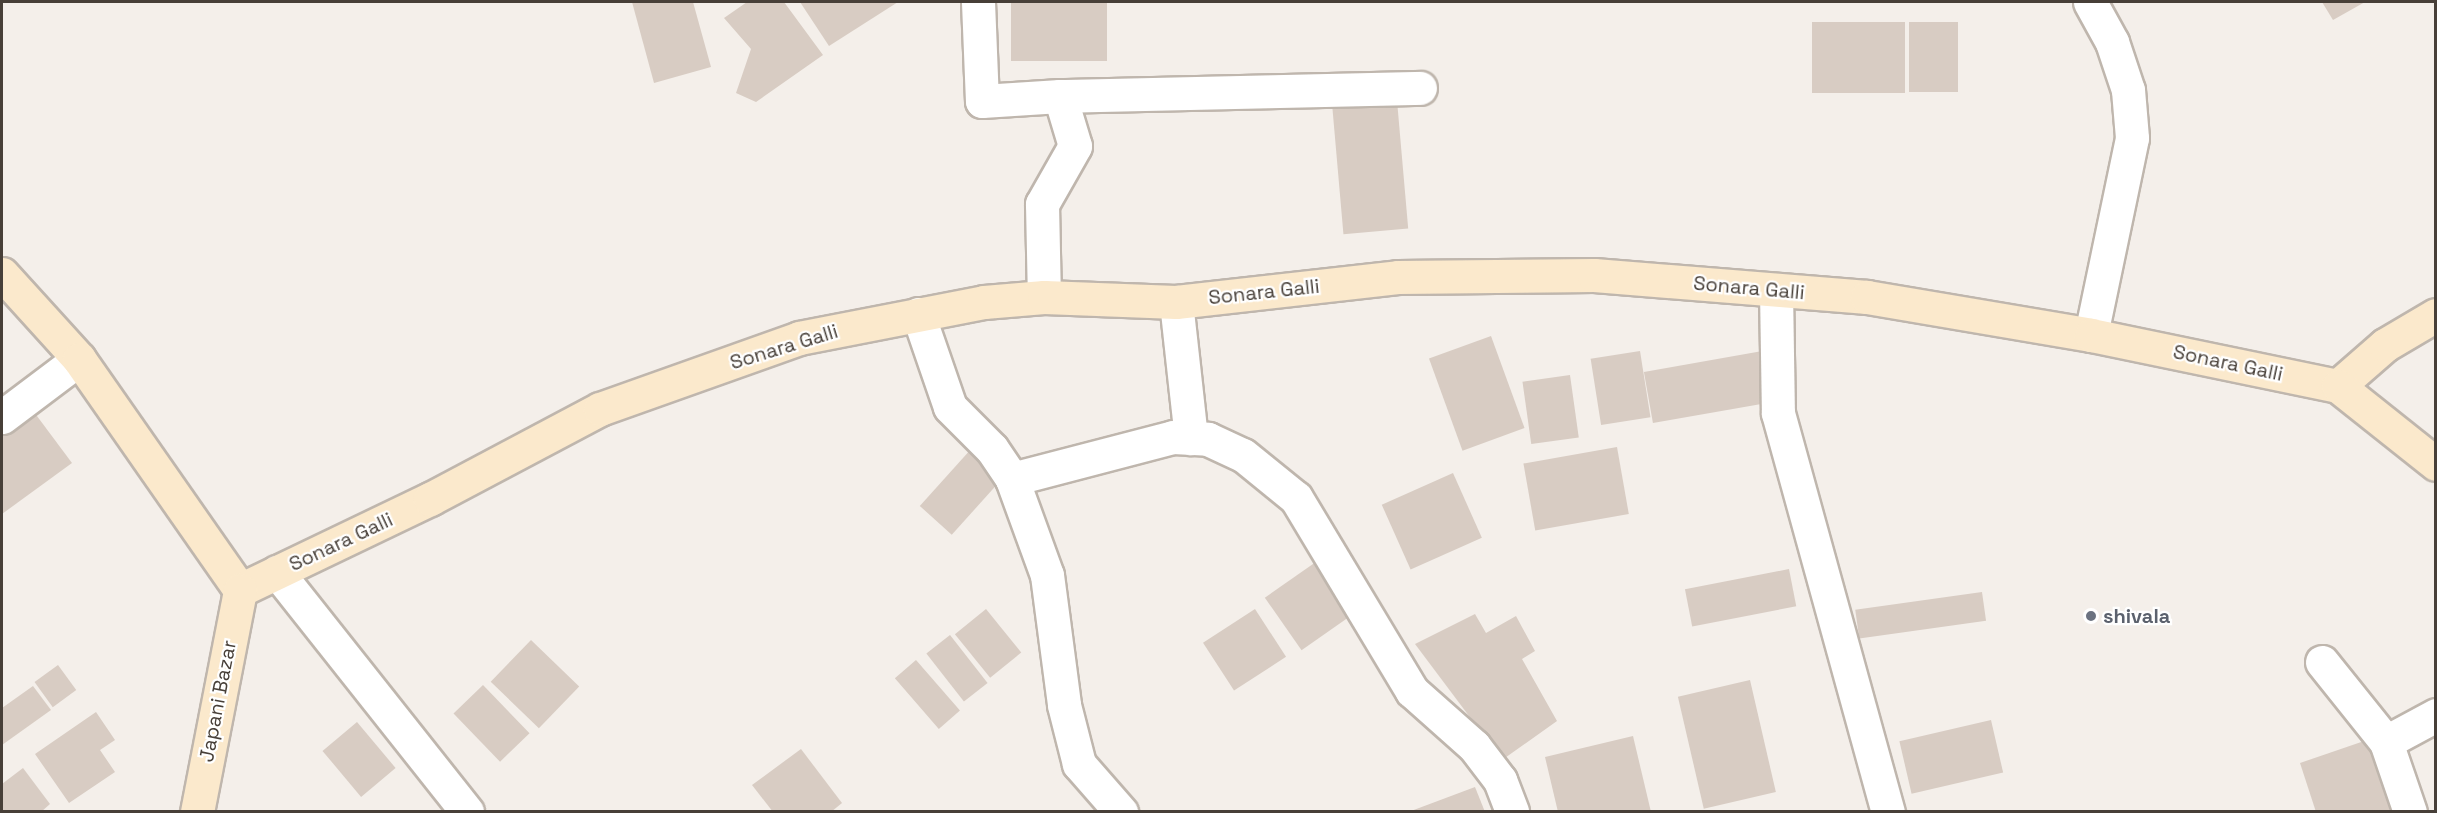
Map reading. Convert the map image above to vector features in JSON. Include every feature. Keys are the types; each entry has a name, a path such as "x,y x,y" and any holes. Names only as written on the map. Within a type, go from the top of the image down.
{"street":[{"path":"978,2 982,101 1060,96 1420,88"},
{"path":"2090,2 2112,42 2128,90 2132,138 2091,335"},
{"path":"1044,297 1042,204 1075,146 1060,96"},
{"path":"2,274 79,359 240,590"},
{"name":"Sonara Galli","path":"240,590 430,499 600,409 799,338 918,314 1044,297 1176,302 1398,277 1593,275 1867,297 2091,335 2338,386"},
{"path":"1776,290 1778,413 1885,811"},
{"path":"1176,302 1191,438"},
{"path":"918,314 950,407 992,449 1012,479 1047,575 1064,705 1079,764 1122,812"},
{"path":"2436,315 2385,345 2338,386 2436,464"},
{"path":"2,417 79,359"},
{"path":"1012,479 1173,437 1208,439 1243,456 1296,498 1412,691 1474,746 1500,780 1512,812"},
{"path":"277,572 467,812"},
{"name":"Japani Bazar","path":"196,812 240,590"},
{"path":"2322,662 2417,728 2410,812"}],"building":[{"path":"632,2 693,2 711,67 654,83"},
{"path":"747,2 784,2 823,55 756,102 736,93 751,49 724,18"},
{"path":"800,2 898,2 829,46"},
{"path":"1011,2 1107,2 1107,61 1011,61"},
{"path":"2322,2 2365,2 2333,20"},
{"path":"1812,22 1905,22 1905,93 1812,93"},
{"path":"1909,22 1958,22 1958,92 1909,92"},
{"path":"1396,89 1408,228 1343,234 1331,95"},
{"path":"1491,336 1525,428 1462,451 1429,359"},
{"path":"1768,350 1777,401 1653,423 1644,372"},
{"path":"1640,351 1650,417 1601,425 1591,359"},
{"path":"1570,375 1579,437 1531,444 1522,382"},
{"path":"31,408 72,463 2,514 2,429"},
{"path":"1617,447 1629,514 1535,530 1523,463"},
{"path":"972,448 1004,477 952,535 920,506"},
{"path":"1453,473 1482,538 1411,570 1382,505"},
{"path":"1323,557 1360,609 1302,650 1265,598"},
{"path":"1789,569 1796,606 1692,627 1685,589"},
{"path":"1982,592 1986,621 1859,639 1855,610"},
{"path":"986,609 1021,653 990,678 955,634"},
{"path":"1255,609 1286,657 1234,691 1203,643"},
{"path":"1475,614 1486,633 1516,616 1535,651 1522,659 1557,721 1502,760 1415,644"},
{"path":"950,635 988,683 964,702 926,653"},
{"path":"531,640 579,687 539,728 491,682"},
{"path":"916,660 960,711 939,729 895,678"},
{"path":"58,665 76,690 53,707 35,682"},
{"path":"1750,680 1776,792 1704,809 1678,697"},
{"path":"483,685 530,733 500,762 454,713"},
{"path":"33,686 51,710 2,745 2,708"},
{"path":"96,712 115,740 100,750 115,772 69,803 35,754"},
{"path":"1991,720 2003,773 1912,794 1899,741"},
{"path":"357,722 396,768 361,797 323,751"},
{"path":"1633,736 1651,812 1558,812 1545,757"},
{"path":"2370,739 2395,812 2316,812 2300,763"},
{"path":"801,749 842,803 831,812 773,812 752,785"},
{"path":"23,768 50,804 41,812 3,812 2,784"},
{"path":"1475,787 1485,812 1411,812 1411,811"}],"place":[{"name":"shivala","path":"2091,616"}]}
